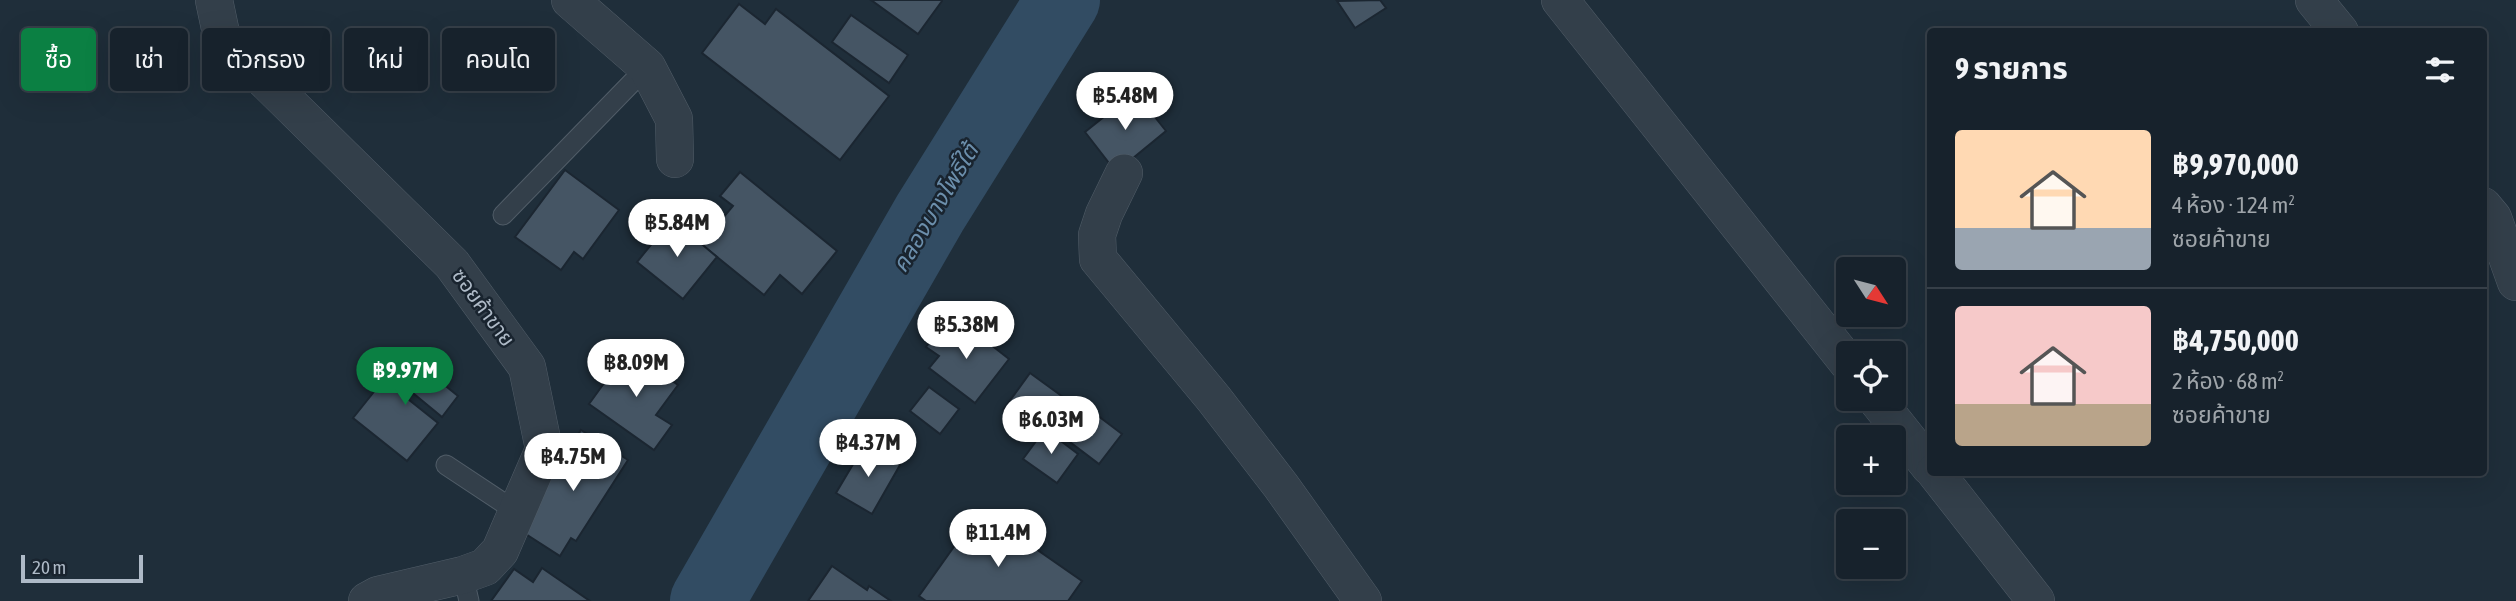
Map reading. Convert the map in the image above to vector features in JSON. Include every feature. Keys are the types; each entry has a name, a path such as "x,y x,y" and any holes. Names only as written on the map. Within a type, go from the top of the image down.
{"street":[{"name":"ซอยค้าขาย","path":"214,0 222,38 452,264 527,367 544,449 500,551 466,588 378,595 367,601"},
{"path":"570,0 647,66 674,119 676,159"},
{"path":"1560,0 1836,348"},
{"path":"2314,0 2337,28"},
{"path":"1124,173 1097,235 1098,259 1214,399 1281,486 1363,601"},
{"path":"2487,211 2493,218 2516,282"},
{"path":"1886,411 1927,463"},
{"path":"1938,476 2036,601"}],"lane":[{"path":"503,215 647,66"},
{"path":"446,465 517,512"}],"building":[{"path":"871,0 942,0 942,1 918,34"},
{"path":"1380,0 1386,8 1355,28 1337,1"},
{"path":"739,4 765,24 776,9 889,96 840,160 702,53"},
{"path":"851,15 908,55 889,83 832,42"},
{"path":"1135,92 1166,131 1116,172 1085,132"},
{"path":"565,170 619,210 583,259 574,252 561,270 515,237"},
{"path":"740,172 837,251 802,294 780,275 764,295 701,244 733,206 720,196"},
{"path":"672,219 717,257 683,299 637,262"},
{"path":"963,323 1009,359 975,403 929,368 939,356 926,347 941,327 952,336"},
{"path":"628,350 678,385 656,415 672,425 654,450 589,404"},
{"path":"405,353 458,396 442,417 403,385 398,391 438,423 407,461 353,418"},
{"path":"1030,373 1063,397 1036,434 1003,410"},
{"path":"929,387 959,409 940,434 910,411"},
{"path":"1085,406 1122,434 1099,464 1062,436"},
{"path":"1045,429 1078,454 1057,483 1023,459"},
{"path":"581,430 628,460 576,541 571,538 560,556 518,529"},
{"path":"865,444 900,465 872,514 836,493"},
{"path":"980,510 1082,581 1068,601 926,601 919,596"},
{"path":"832,566 867,590 869,586 891,601 808,601"},
{"path":"542,568 590,601 491,601 514,569 533,582"}],"waterway":[{"name":"คลองบางโพธิ์ใต้","path":"707,601 930,213 1063,0"}]}
